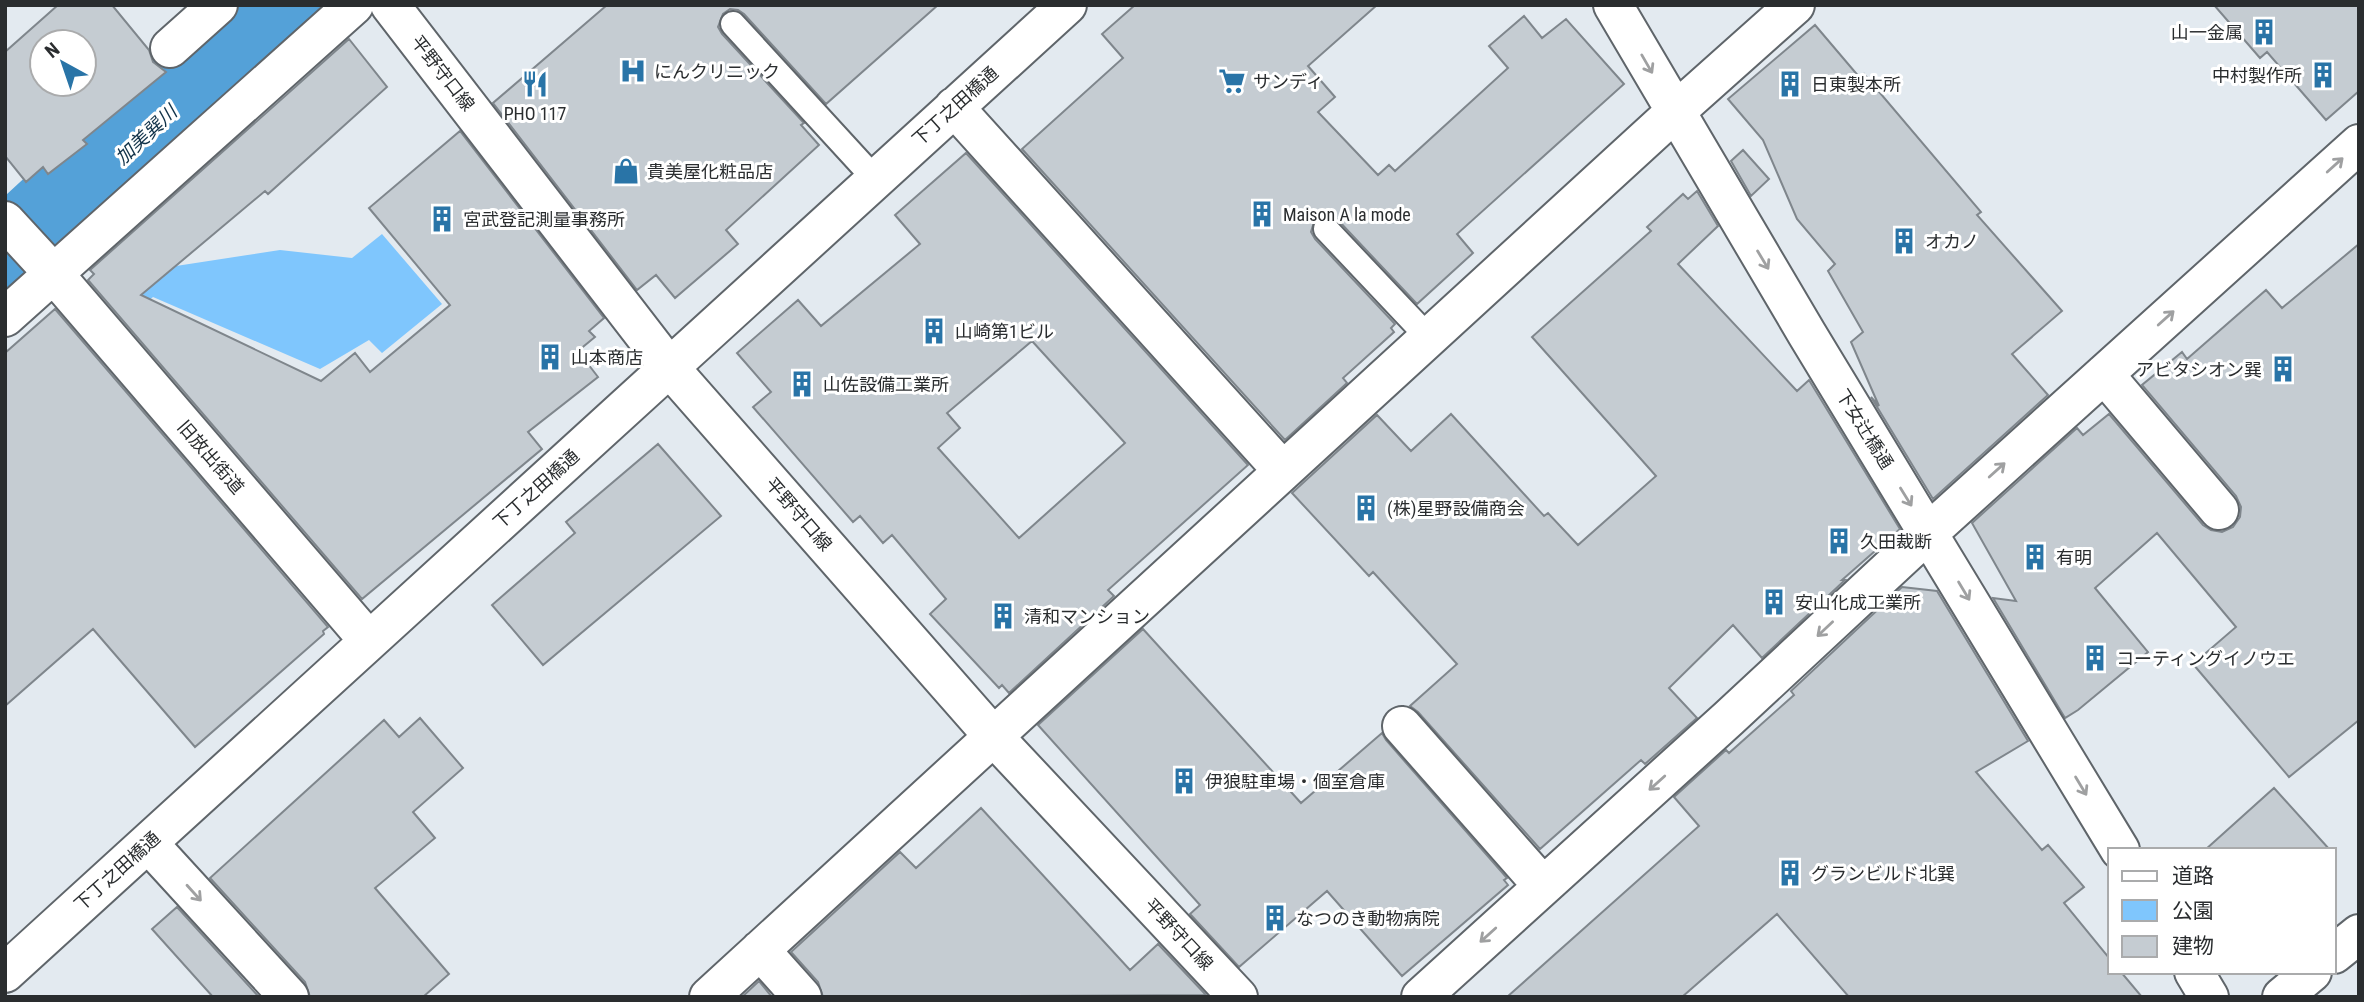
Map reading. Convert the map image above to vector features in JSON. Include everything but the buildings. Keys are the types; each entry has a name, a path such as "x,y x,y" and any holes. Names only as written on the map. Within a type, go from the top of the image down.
{"street":[{"path":"170,48 218,5"},
{"path":"5,317 48,269 354,5"},
{"name":"平野守口線","path":"390,5 669,367 994,737 1238,997"},
{"name":"下丁之田橋通","path":"5,973 1067,5"},
{"name":"下女辻橋通","path":"1613,5 1807,334 2119,848"},
{"path":"709,997 1795,5"},
{"path":"954,107 1283,471"},
{"path":"1420,997 2359,144"},
{"name":"旧放出街道","path":"5,221 369,641"},
{"path":"2105,374 2219,510"},
{"path":"1402,726 1543,886"},
{"path":"148,843 289,997"},
{"path":"2336,952 2359,934"},
{"path":"760,950 802,997"},
{"path":"2195,974 2209,997"},
{"path":"2282,997 2310,974"}],"lane":[{"path":"733,24 875,179"},
{"path":"1326,229 1429,338"}],"green space":[{"path":"382,234 442,304 382,353 369,340 320,369 153,297 127,320 150,270 280,250 352,258"}],"waterway":[{"name":"加美巽川","path":"5,264 286,5"}],"place":[{"name":"山一金属","path":"2264,32"},
{"name":"にんクリニック","path":"633,71"},
{"name":"中村製作所","path":"2323,75"},
{"name":"サンディ","path":"1232,81"},
{"name":"PHO 117","path":"535,84"},
{"name":"日東製本所","path":"1790,84"},
{"name":"貴美屋化粧品店","path":"626,171"},
{"name":"Maison A la mode","path":"1262,214"},
{"name":"宮武登記測量事務所","path":"442,219"},
{"name":"オカノ","path":"1904,241"},
{"name":"山崎第1ビル","path":"934,331"},
{"name":"山本商店","path":"550,357"},
{"name":"アビタシオン巽","path":"2283,369"},
{"name":"山佐設備工業所","path":"802,384"},
{"name":"(株)星野設備商会","path":"1366,508"},
{"name":"久田裁断","path":"1839,541"},
{"name":"有明","path":"2035,557"},
{"name":"安山化成工業所","path":"1774,602"},
{"name":"清和マンション","path":"1003,616"},
{"name":"コーティングイノウエ","path":"2095,658"},
{"name":"伊狼駐車場・個室倉庫","path":"1184,781"},
{"name":"グランビルド北巽","path":"1790,873"},
{"name":"なつのき動物病院","path":"1275,918"}]}
